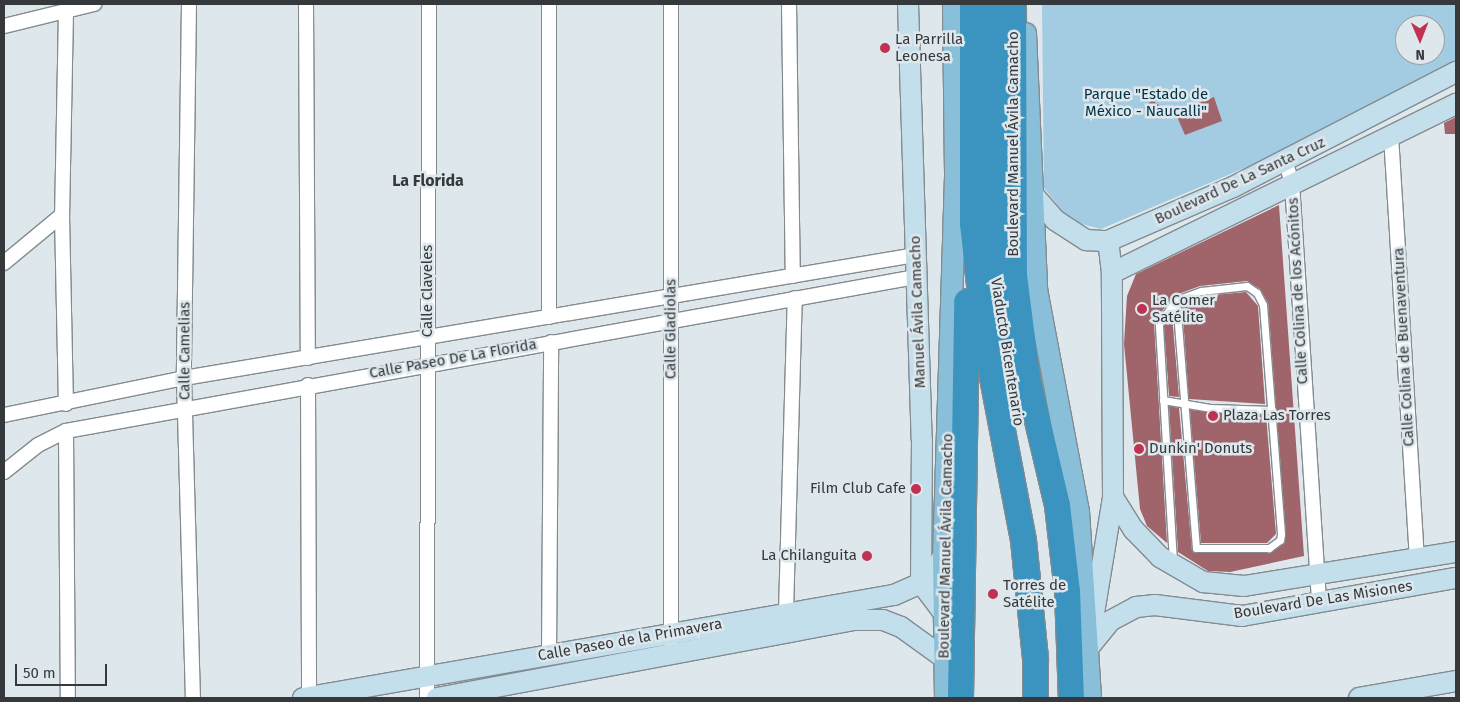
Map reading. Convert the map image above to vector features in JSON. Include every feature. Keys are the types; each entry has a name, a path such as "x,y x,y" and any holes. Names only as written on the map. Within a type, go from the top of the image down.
{"highway":[{"path":"946,696 960,547 968,367 965,290 972,223 972,4"},
{"name":"Viaducto Bicentenario","path":"991,4 995,289 1036,521 1050,654 1049,698"},
{"name":"Boulevard Manuel Ávila Camacho","path":"1013,4 1014,275 1027,378 1057,505 1067,591 1087,698"},
{"path":"972,223 986,346 1023,540 1035,659 1035,698"}],"main road":[{"name":"Boulevard Manuel Ávila Camacho","path":"946,696 943,558 955,182 954,4"},
{"name":"Boulevard Manuel Ávila Camacho","path":"1024,4 1030,191 1036,290 1078,511 1088,647 1087,698"}],"street":[{"path":"4,26 94,4"},
{"name":"Calle Camelias","path":"189,4 184,378 192,698"},
{"path":"306,4 308,358"},
{"name":"Calle Claveles","path":"427,698 429,4"},
{"path":"549,4 550,317"},
{"name":"Calle Gladiolas","path":"671,4 671,653"},
{"path":"789,4 793,276"},
{"name":"Manuel Ávila Camacho","path":"908,4 922,440 921,583"},
{"path":"66,11 62,215 66,404"},
{"name":"Boulevard De La Santa Cruz","path":"1108,241 1285,160 1456,72"},
{"name":"Boulevard De La Santa Cruz","path":"1112,273 1456,104"},
{"name":"Calle Colina de Buenaventura","path":"1391,135 1416,558"},
{"name":"Calle Colina de los Acónitos","path":"1285,160 1292,183 1314,577 1319,603"},
{"path":"1030,191 1055,220 1086,240 1108,241 1112,273 1113,497 1088,647"},
{"path":"4,263 62,215"},
{"name":"Calle Paseo De La Florida","path":"4,415 66,404 184,378 915,255"},
{"name":"Calle Paseo De La Florida","path":"4,472 38,446 66,431 185,407 916,277"},
{"path":"786,612 795,298"},
{"path":"549,654 550,342"},
{"path":"306,698 308,385"},
{"path":"66,431 68,698"},
{"name":"Boulevard De Las Misiones","path":"1113,497 1134,530 1173,567 1203,582 1244,586 1314,577 1456,552"},
{"name":"Calle Paseo de la Primavera","path":"306,698 671,632 894,595 921,583 943,558"},
{"name":"Boulevard De Las Misiones","path":"1088,647 1110,621 1136,607 1155,605 1242,616 1456,578"},
{"path":"1199,610 1203,582"},
{"path":"921,583 944,613"},
{"name":"Calle Paseo de la Primavera","path":"438,698 671,653 868,619 901,628 944,658"},
{"path":"1359,698 1456,681"}],"lane":[{"path":"1173,567 1158,324 1176,300 1232,286 1247,286 1257,293 1263,305 1280,540 1269,548 1196,548 1176,300"},
{"path":"1163,400 1183,405 1272,410"}],"green space":[{"name":"Parque \"Estado de México - Naucalli\"","path":"1042,4 1456,4 1456,63 1268,158 1101,229 1078,223 1064,213 1044,188"}],"building":[{"path":"1214,97 1222,121 1185,135 1175,112"},
{"path":"1152,100 1164,109 1157,119 1144,108"},
{"path":"1456,117 1456,134 1445,134 1444,123"},
{"path":"1279,205 1304,556 1230,572 1208,571 1178,552 1169,406 1179,408 1192,551 1269,553 1283,544 1286,534 1268,303 1260,289 1247,281 1200,286 1173,296 1154,322 1167,543 1147,526 1140,509 1124,344 1127,296 1136,274"},
{"path":"1246,292 1258,306 1265,404 1189,399 1182,304 1202,296"},
{"path":"1172,315 1179,397 1169,396 1164,326"},
{"path":"1190,410 1266,415 1276,534 1267,543 1201,543"}],"place":[{"name":"La Parrilla Leonesa","path":"885,48"},
{"name":"La Comer Satélite","path":"1142,309"},
{"name":"Plaza Las Torres","path":"1213,416"},
{"name":"Dunkin' Donuts","path":"1139,449"},
{"name":"Film Club Cafe","path":"916,489"},
{"name":"La Chilanguita","path":"867,556"},
{"name":"Torres de Satélite","path":"993,594"}],"district":[{"name":"La Florida","path":"428,181"}]}
